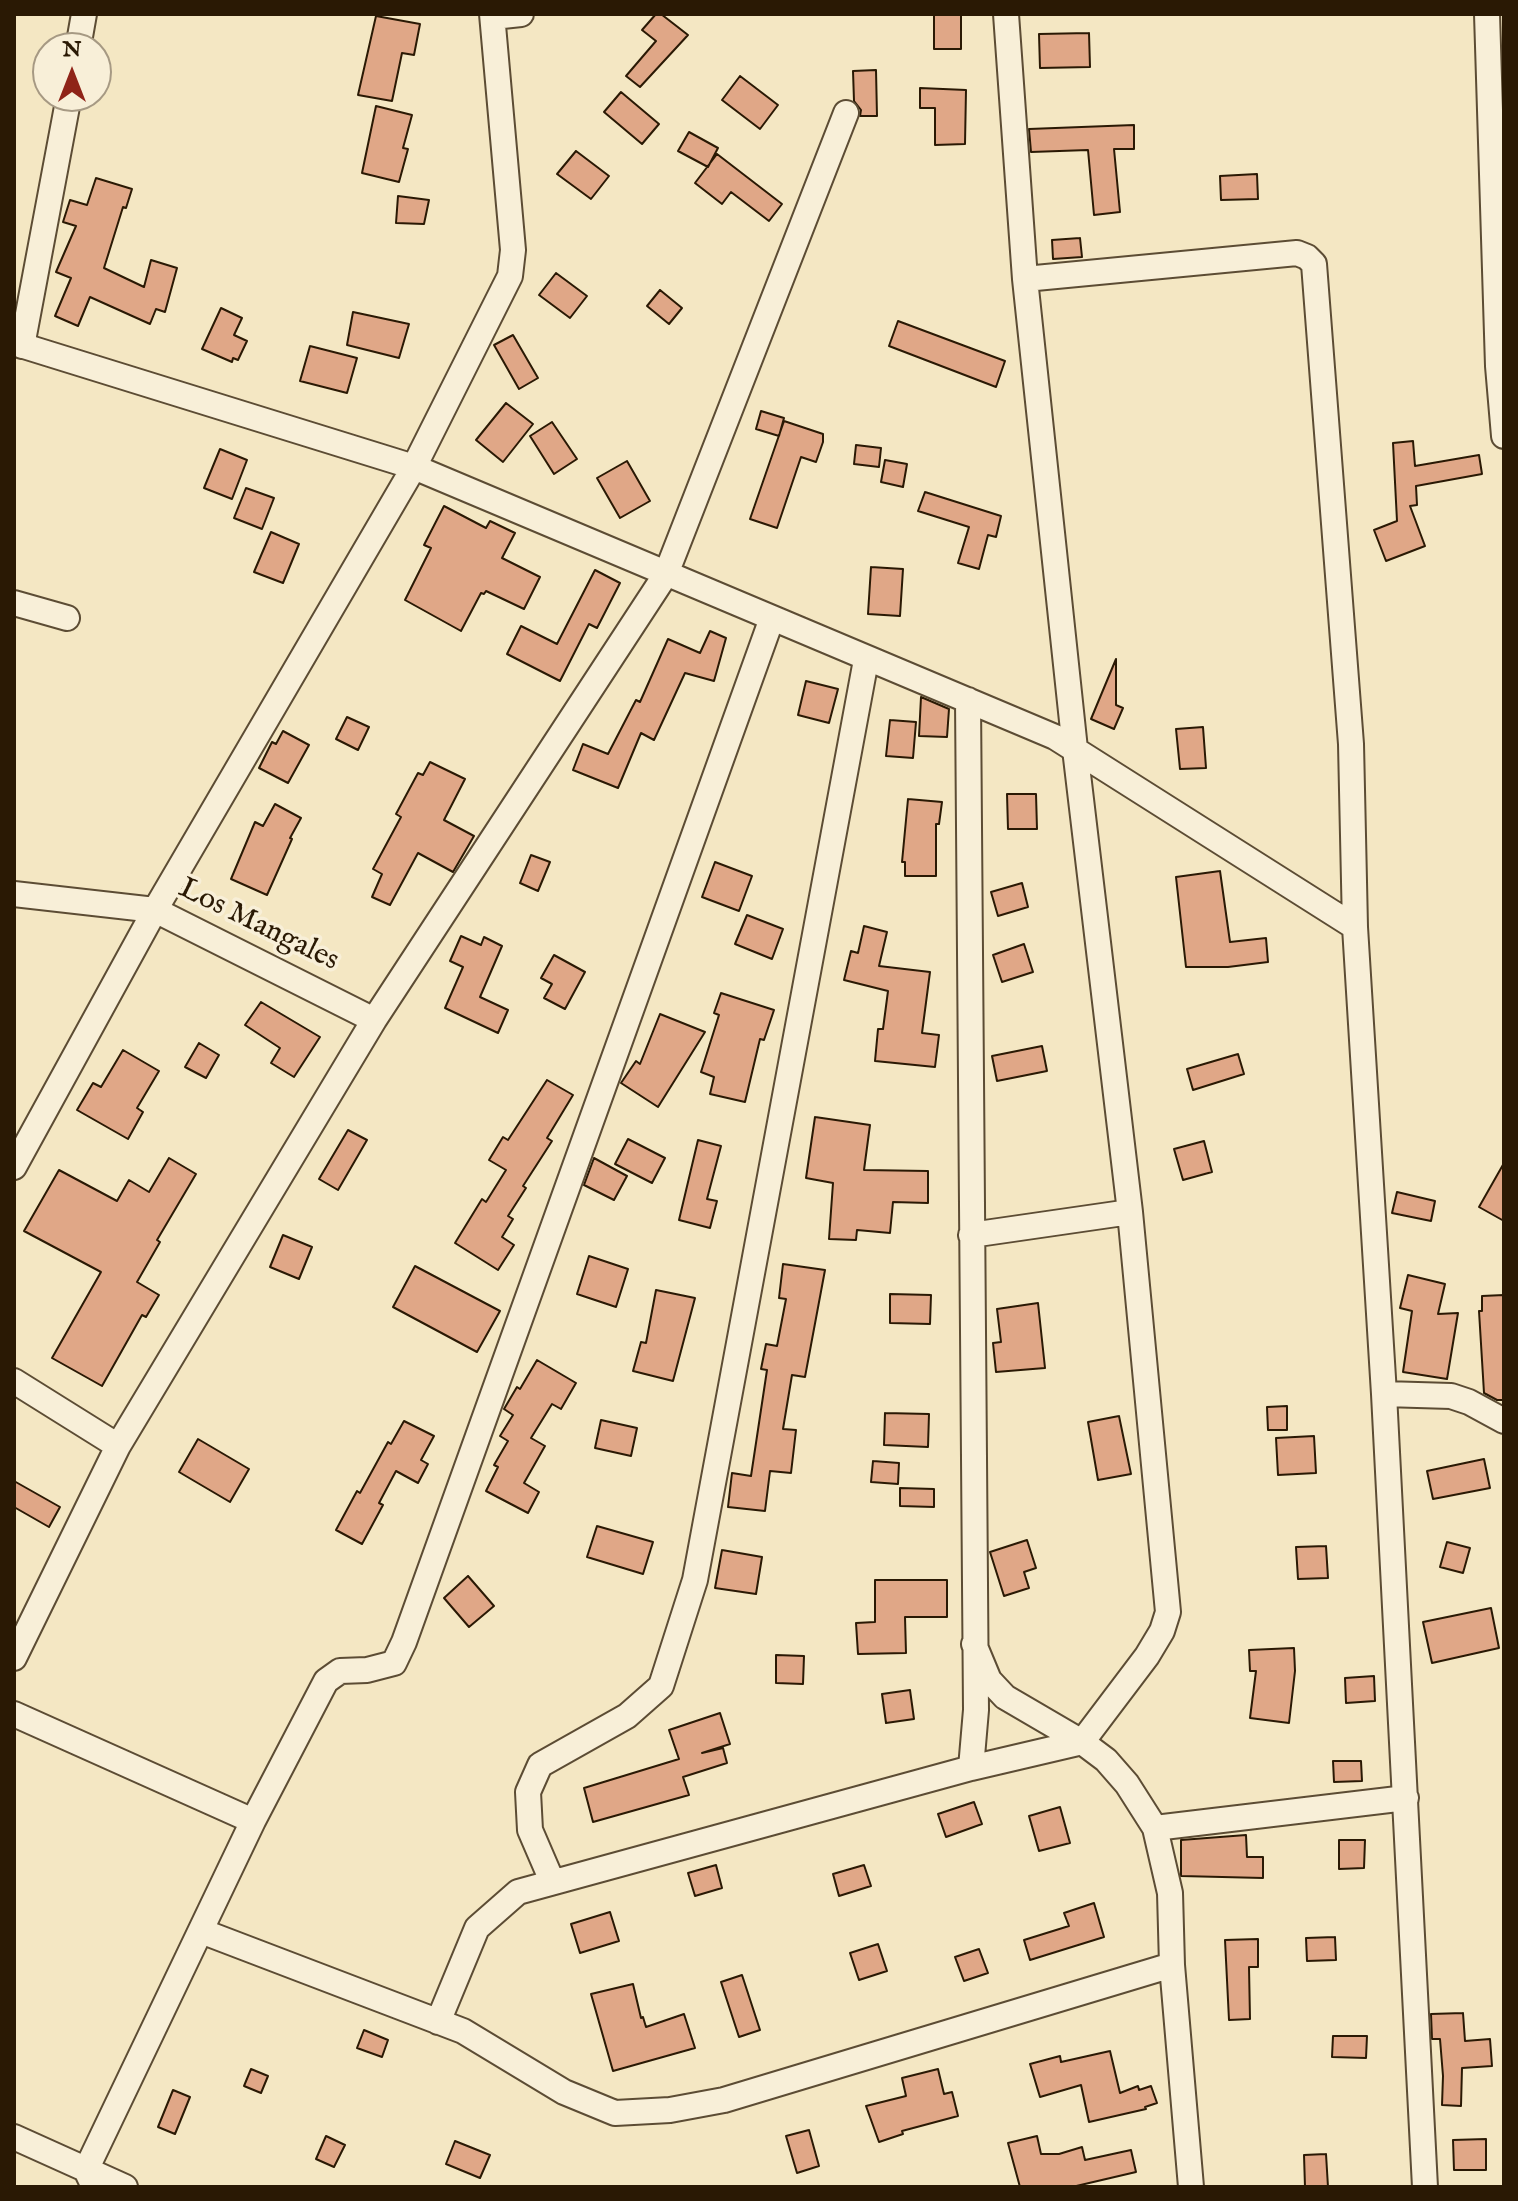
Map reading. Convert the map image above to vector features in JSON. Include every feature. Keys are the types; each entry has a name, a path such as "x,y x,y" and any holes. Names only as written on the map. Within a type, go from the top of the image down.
{"street":[{"path":"14,1167 155,910 414,467 510,276 513,250 492,15 521,14"},
{"path":"438,2022 477,1928 518,1892 971,1768 1082,1742 1147,1656 1162,1631 1168,1612 1130,1212 1075,749 1025,279 1006,14"},
{"path":"1487,14 1504,436"},
{"path":"66,112 18,344 414,467 866,660 1055,737 1355,927"},
{"path":"14,1658 118,1446 374,1020 666,574 846,113"},
{"path":"1025,279 1297,253 1314,264 1351,744 1355,927 1384,1394 1425,2187"},
{"path":"14,603 67,618"},
{"path":"90,2178 253,1821 326,1681 340,1671 367,1670 394,1663 404,1642 772,618"},
{"path":"552,1881 530,1830 528,1792 540,1765 627,1716 661,1686 695,1580 866,660"},
{"path":"968,700 976,1710 971,1768"},
{"name":"Los Mangales","path":"14,894 155,910 374,1020"},
{"path":"971,1235 1130,1212"},
{"path":"14,1381 118,1446"},
{"path":"1384,1394 1451,1396 1504,1421"},
{"path":"974,1644 989,1680 1005,1697 1082,1742 1106,1760 1127,1784 1155,1828 1170,1893 1172,1965 1191,2187"},
{"path":"14,1714 253,1821"},
{"path":"1155,1828 1406,1798"},
{"path":"201,1931 463,2031 564,2092 615,2113 670,2110 724,2100 1172,1965"},
{"path":"14,2137 90,2178 125,2187"}],"building":[{"path":"656,14 661,14 688,35 640,87 626,76 656,41 642,30"},
{"path":"934,14 961,14 961,49 934,49"},
{"path":"376,16 420,24 414,55 402,53 392,101 358,95"},
{"path":"1089,33 1090,67 1040,68 1039,34"},
{"path":"876,70 877,116 860,116 861,110 854,101 853,71"},
{"path":"740,76 778,105 760,129 722,100"},
{"path":"920,88 966,90 965,144 935,145 935,108 920,108"},
{"path":"621,92 659,124 642,144 604,112"},
{"path":"376,106 412,115 403,148 408,149 399,182 362,173"},
{"path":"1134,125 1134,149 1114,149 1120,212 1094,215 1088,150 1031,152 1029,129"},
{"path":"689,132 718,148 708,167 678,151"},
{"path":"576,151 609,176 591,199 557,174"},
{"path":"717,154 782,204 769,221 731,192 722,204 695,183"},
{"path":"1257,174 1258,199 1221,200 1220,176"},
{"path":"96,178 132,189 126,208 123,207 104,268 144,287 151,260 177,268 165,312 156,309 150,324 90,297 78,326 55,316 71,278 56,272 76,226 63,222 70,200 87,205"},
{"path":"398,196 429,200 424,224 396,223"},
{"path":"1080,238 1082,257 1053,259 1052,240"},
{"path":"556,273 587,296 570,318 539,295"},
{"path":"660,290 682,308 669,324 647,306"},
{"path":"221,308 242,318 234,335 247,341 238,360 233,358 232,362 202,349"},
{"path":"353,312 409,324 399,358 347,345"},
{"path":"898,321 1005,361 996,387 889,346"},
{"path":"513,335 538,378 519,389 494,345"},
{"path":"310,346 357,358 347,393 300,381"},
{"path":"506,403 533,424 503,462 476,440"},
{"path":"761,411 784,418 779,436 756,429"},
{"path":"784,421 823,434 823,442 816,462 801,457 777,528 750,519"},
{"path":"552,422 577,459 554,474 530,436"},
{"path":"1413,441 1415,466 1479,455 1482,474 1416,486 1417,505 1410,506 1425,546 1386,561 1374,530 1397,521 1393,443"},
{"path":"856,445 881,448 879,467 854,464"},
{"path":"220,449 247,460 232,499 204,488"},
{"path":"885,460 907,464 903,487 881,482"},
{"path":"627,461 650,501 620,518 597,478"},
{"path":"246,488 274,498 262,529 234,518"},
{"path":"925,492 1001,516 996,537 988,535 979,569 958,563 969,527 918,511"},
{"path":"444,506 486,528 490,521 515,533 502,558 540,577 524,609 486,591 481,593 461,631 405,600 431,548 424,545"},
{"path":"271,532 299,544 283,583 254,572"},
{"path":"871,567 903,569 900,616 868,614"},
{"path":"595,570 620,583 597,628 589,624 560,681 507,654 521,626 557,644"},
{"path":"710,631 726,638 714,681 685,673 654,740 641,733 618,788 573,770 583,744 608,754 636,700 640,702 668,639 700,653"},
{"path":"1116,659 1116,705 1123,708 1114,729 1091,719"},
{"path":"806,681 838,689 829,723 798,715"},
{"path":"921,697 949,709 947,737 919,736"},
{"path":"347,717 369,727 358,750 336,739"},
{"path":"890,720 916,722 913,758 886,756"},
{"path":"1203,727 1206,768 1180,769 1176,729"},
{"path":"283,731 309,745 288,783 259,768 272,742 276,744"},
{"path":"430,762 465,779 444,820 474,836 453,872 418,853 390,905 372,897 382,874 373,869 401,817 396,814 418,773 423,775"},
{"path":"1007,794 1036,794 1037,829 1008,829"},
{"path":"908,799 942,802 939,824 936,824 936,876 905,876 905,862 902,862"},
{"path":"275,804 301,818 267,895 231,879 255,822 263,826"},
{"path":"531,855 550,862 538,891 520,883"},
{"path":"715,862 752,876 739,911 702,897"},
{"path":"1220,871 1230,942 1266,938 1268,962 1228,967 1186,967 1176,877"},
{"path":"1022,883 1028,907 998,916 991,892"},
{"path":"747,915 783,929 772,959 735,944"},
{"path":"864,926 887,932 879,966 930,972 922,1033 939,1035 935,1067 875,1061 878,1029 883,1029 888,991 844,980 851,951 858,953"},
{"path":"461,936 481,945 484,937 502,946 480,997 508,1010 498,1033 445,1008 463,967 450,961"},
{"path":"1024,944 1033,972 1002,982 993,955"},
{"path":"554,955 585,972 565,1009 544,998 552,984 541,978"},
{"path":"721,993 774,1010 764,1040 760,1039 745,1102 710,1094 714,1077 701,1072 719,1015 714,1013"},
{"path":"261,1002 320,1037 294,1077 271,1063 280,1048 245,1025"},
{"path":"660,1014 705,1032 658,1107 621,1083 636,1061 640,1064"},
{"path":"199,1043 219,1055 206,1078 185,1067"},
{"path":"1042,1046 1047,1071 997,1081 992,1056"},
{"path":"123,1050 159,1071 137,1108 143,1112 128,1139 77,1110 93,1083 101,1087"},
{"path":"1238,1054 1244,1074 1193,1090 1187,1069"},
{"path":"547,1080 573,1095 547,1138 552,1141 508,1216 513,1219 502,1237 514,1245 498,1270 455,1243 482,1199 486,1202 506,1170 489,1160 503,1137 508,1140"},
{"path":"815,1117 870,1125 864,1170 928,1171 928,1203 893,1202 890,1233 857,1230 856,1240 829,1239 833,1183 806,1178"},
{"path":"348,1130 367,1140 338,1190 319,1179"},
{"path":"628,1139 665,1158 652,1183 615,1164"},
{"path":"698,1140 721,1146 707,1199 717,1201 710,1228 679,1220"},
{"path":"1204,1141 1212,1172 1183,1180 1174,1149"},
{"path":"169,1158 196,1174 157,1240 160,1242 137,1282 159,1295 146,1317 142,1315 102,1386 52,1358 101,1272 24,1231 59,1170 117,1201 129,1180 149,1192"},
{"path":"594,1158 627,1176 614,1200 584,1185"},
{"path":"1504,1163 1504,1221 1479,1207"},
{"path":"1397,1192 1435,1201 1431,1221 1392,1213"},
{"path":"283,1235 312,1247 299,1279 270,1267"},
{"path":"589,1256 628,1269 616,1307 577,1294"},
{"path":"783,1264 825,1270 805,1377 792,1375 783,1429 796,1430 791,1473 770,1471 765,1511 728,1507 732,1473 751,1476 767,1370 761,1369 766,1344 777,1346 786,1299 779,1298"},
{"path":"415,1266 500,1311 477,1352 393,1307"},
{"path":"1408,1275 1445,1284 1438,1314 1458,1313 1447,1379 1403,1372 1412,1311 1400,1308"},
{"path":"656,1290 695,1298 673,1381 633,1371 641,1342 646,1343"},
{"path":"890,1294 931,1295 930,1324 890,1323"},
{"path":"1504,1295 1504,1400 1497,1400 1484,1393 1479,1311 1482,1311 1482,1296"},
{"path":"1038,1303 1045,1368 996,1372 993,1343 1001,1342 997,1309"},
{"path":"537,1360 576,1383 561,1409 552,1404 531,1438 545,1446 524,1483 539,1492 528,1513 486,1491 498,1467 494,1465 508,1441 500,1436 513,1415 504,1409"},
{"path":"1287,1406 1287,1430 1268,1430 1267,1407"},
{"path":"885,1413 929,1414 928,1447 884,1445"},
{"path":"1119,1416 1131,1474 1098,1480 1088,1422"},
{"path":"601,1420 637,1428 631,1456 595,1448"},
{"path":"404,1421 434,1436 421,1460 428,1464 418,1483 396,1471 379,1503 383,1505 362,1544 336,1530 357,1491 360,1493 388,1442 391,1444"},
{"path":"1314,1436 1316,1473 1278,1475 1276,1438"},
{"path":"198,1439 249,1469 230,1502 179,1472"},
{"path":"1484,1459 1490,1488 1433,1499 1427,1471"},
{"path":"873,1461 899,1463 898,1484 871,1482"},
{"path":"14,1481 60,1507 49,1527 14,1507"},
{"path":"900,1488 934,1489 934,1507 900,1506"},
{"path":"597,1526 653,1542 643,1574 587,1557"},
{"path":"1027,1540 1036,1568 1024,1572 1029,1588 1004,1596 990,1552"},
{"path":"1447,1542 1470,1548 1463,1573 1440,1567"},
{"path":"1326,1546 1328,1578 1298,1579 1296,1547"},
{"path":"722,1550 762,1557 756,1594 715,1588"},
{"path":"468,1576 494,1606 469,1627 444,1598"},
{"path":"875,1580 947,1580 947,1617 905,1617 906,1653 858,1654 856,1623 875,1622"},
{"path":"1491,1608 1499,1648 1432,1663 1423,1622"},
{"path":"1294,1648 1295,1671 1289,1723 1250,1718 1256,1671 1250,1671 1249,1650"},
{"path":"776,1655 804,1656 803,1684 776,1683"},
{"path":"1374,1676 1375,1701 1346,1703 1345,1678"},
{"path":"910,1690 914,1719 886,1723 882,1694"},
{"path":"720,1713 730,1744 702,1753 723,1748 727,1763 683,1777 689,1795 593,1822 584,1788 679,1759 669,1730"},
{"path":"1333,1761 1361,1761 1362,1781 1334,1782"},
{"path":"974,1802 982,1824 946,1837 938,1814"},
{"path":"1060,1807 1070,1843 1039,1851 1029,1816"},
{"path":"1246,1835 1247,1857 1263,1857 1263,1878 1181,1876 1181,1840"},
{"path":"1339,1840 1365,1840 1364,1868 1339,1869"},
{"path":"716,1865 722,1888 695,1896 688,1873"},
{"path":"864,1865 871,1886 839,1896 833,1874"},
{"path":"1094,1903 1104,1937 1030,1960 1024,1940 1069,1926 1064,1913"},
{"path":"610,1912 619,1941 580,1953 571,1924"},
{"path":"1335,1937 1336,1960 1307,1961 1306,1938"},
{"path":"1258,1939 1258,1967 1249,1967 1250,2019 1229,2020 1225,1940"},
{"path":"878,1944 887,1971 859,1980 850,1953"},
{"path":"979,1949 988,1973 964,1981 955,1957"},
{"path":"742,1975 760,2030 739,2037 721,1982"},
{"path":"633,1984 646,2027 684,2014 695,2048 613,2071 591,1994"},
{"path":"1463,2013 1465,2041 1490,2039 1492,2066 1462,2068 1461,2106 1442,2105 1440,2039 1432,2039 1431,2014"},
{"path":"364,2030 388,2040 382,2057 357,2048"},
{"path":"1333,2036 1367,2036 1366,2058 1332,2057"},
{"path":"1110,2051 1120,2093 1138,2086 1139,2090 1151,2086 1157,2103 1146,2109 1089,2122 1081,2085 1040,2097 1030,2064 1060,2056 1061,2062"},
{"path":"251,2069 268,2076 261,2093 244,2086"},
{"path":"938,2069 944,2094 952,2092 958,2116 902,2131 903,2134 879,2142 866,2106 906,2096 902,2078"},
{"path":"173,2090 190,2097 175,2134 158,2127"},
{"path":"809,2130 819,2166 797,2173 786,2136"},
{"path":"326,2136 345,2145 334,2167 316,2159"},
{"path":"1037,2136 1041,2154 1059,2154 1082,2147 1085,2160 1131,2150 1136,2172 1072,2187 1020,2187 1008,2143"},
{"path":"1486,2139 1486,2170 1454,2170 1453,2140"},
{"path":"455,2141 490,2155 480,2178 446,2164"},
{"path":"1326,2154 1328,2187 1305,2187 1304,2155"}]}
